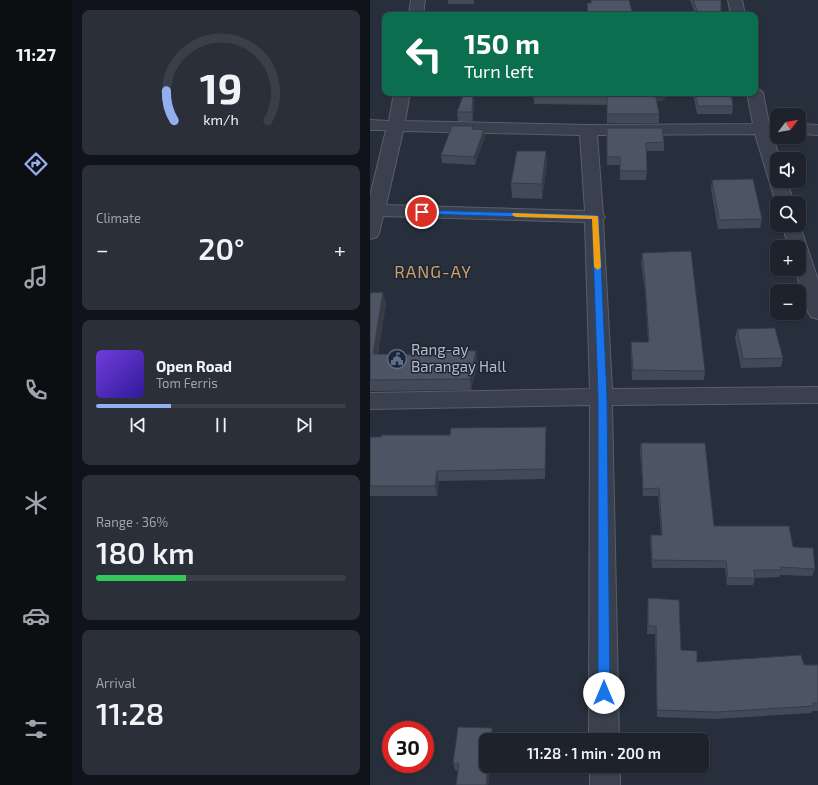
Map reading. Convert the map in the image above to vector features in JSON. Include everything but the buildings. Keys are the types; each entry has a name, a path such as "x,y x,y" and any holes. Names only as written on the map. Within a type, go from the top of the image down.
{"street":[{"path":"416,12 418,0"},
{"path":"735,0 737,12"},
{"path":"370,233 373,210 396,124 401,96"},
{"path":"370,124 588,130 770,129 755,96"},
{"path":"806,129 818,130"},
{"path":"588,130 596,217 602,396 604,733"},
{"path":"373,210 596,217"},
{"path":"806,272 818,312"},
{"path":"370,402 602,396 818,395"},
{"path":"605,773 605,785"}],"slow traffic":[{"path":"516,215 596,217 598,267"}],"place":[{"name":"Rang-ay Barangay Hall","path":"397,359"}],"district":[{"name":"RANG-AY","path":"433,272"}],"route":[{"path":"422,212 596,217 602,396 604,693"}]}
